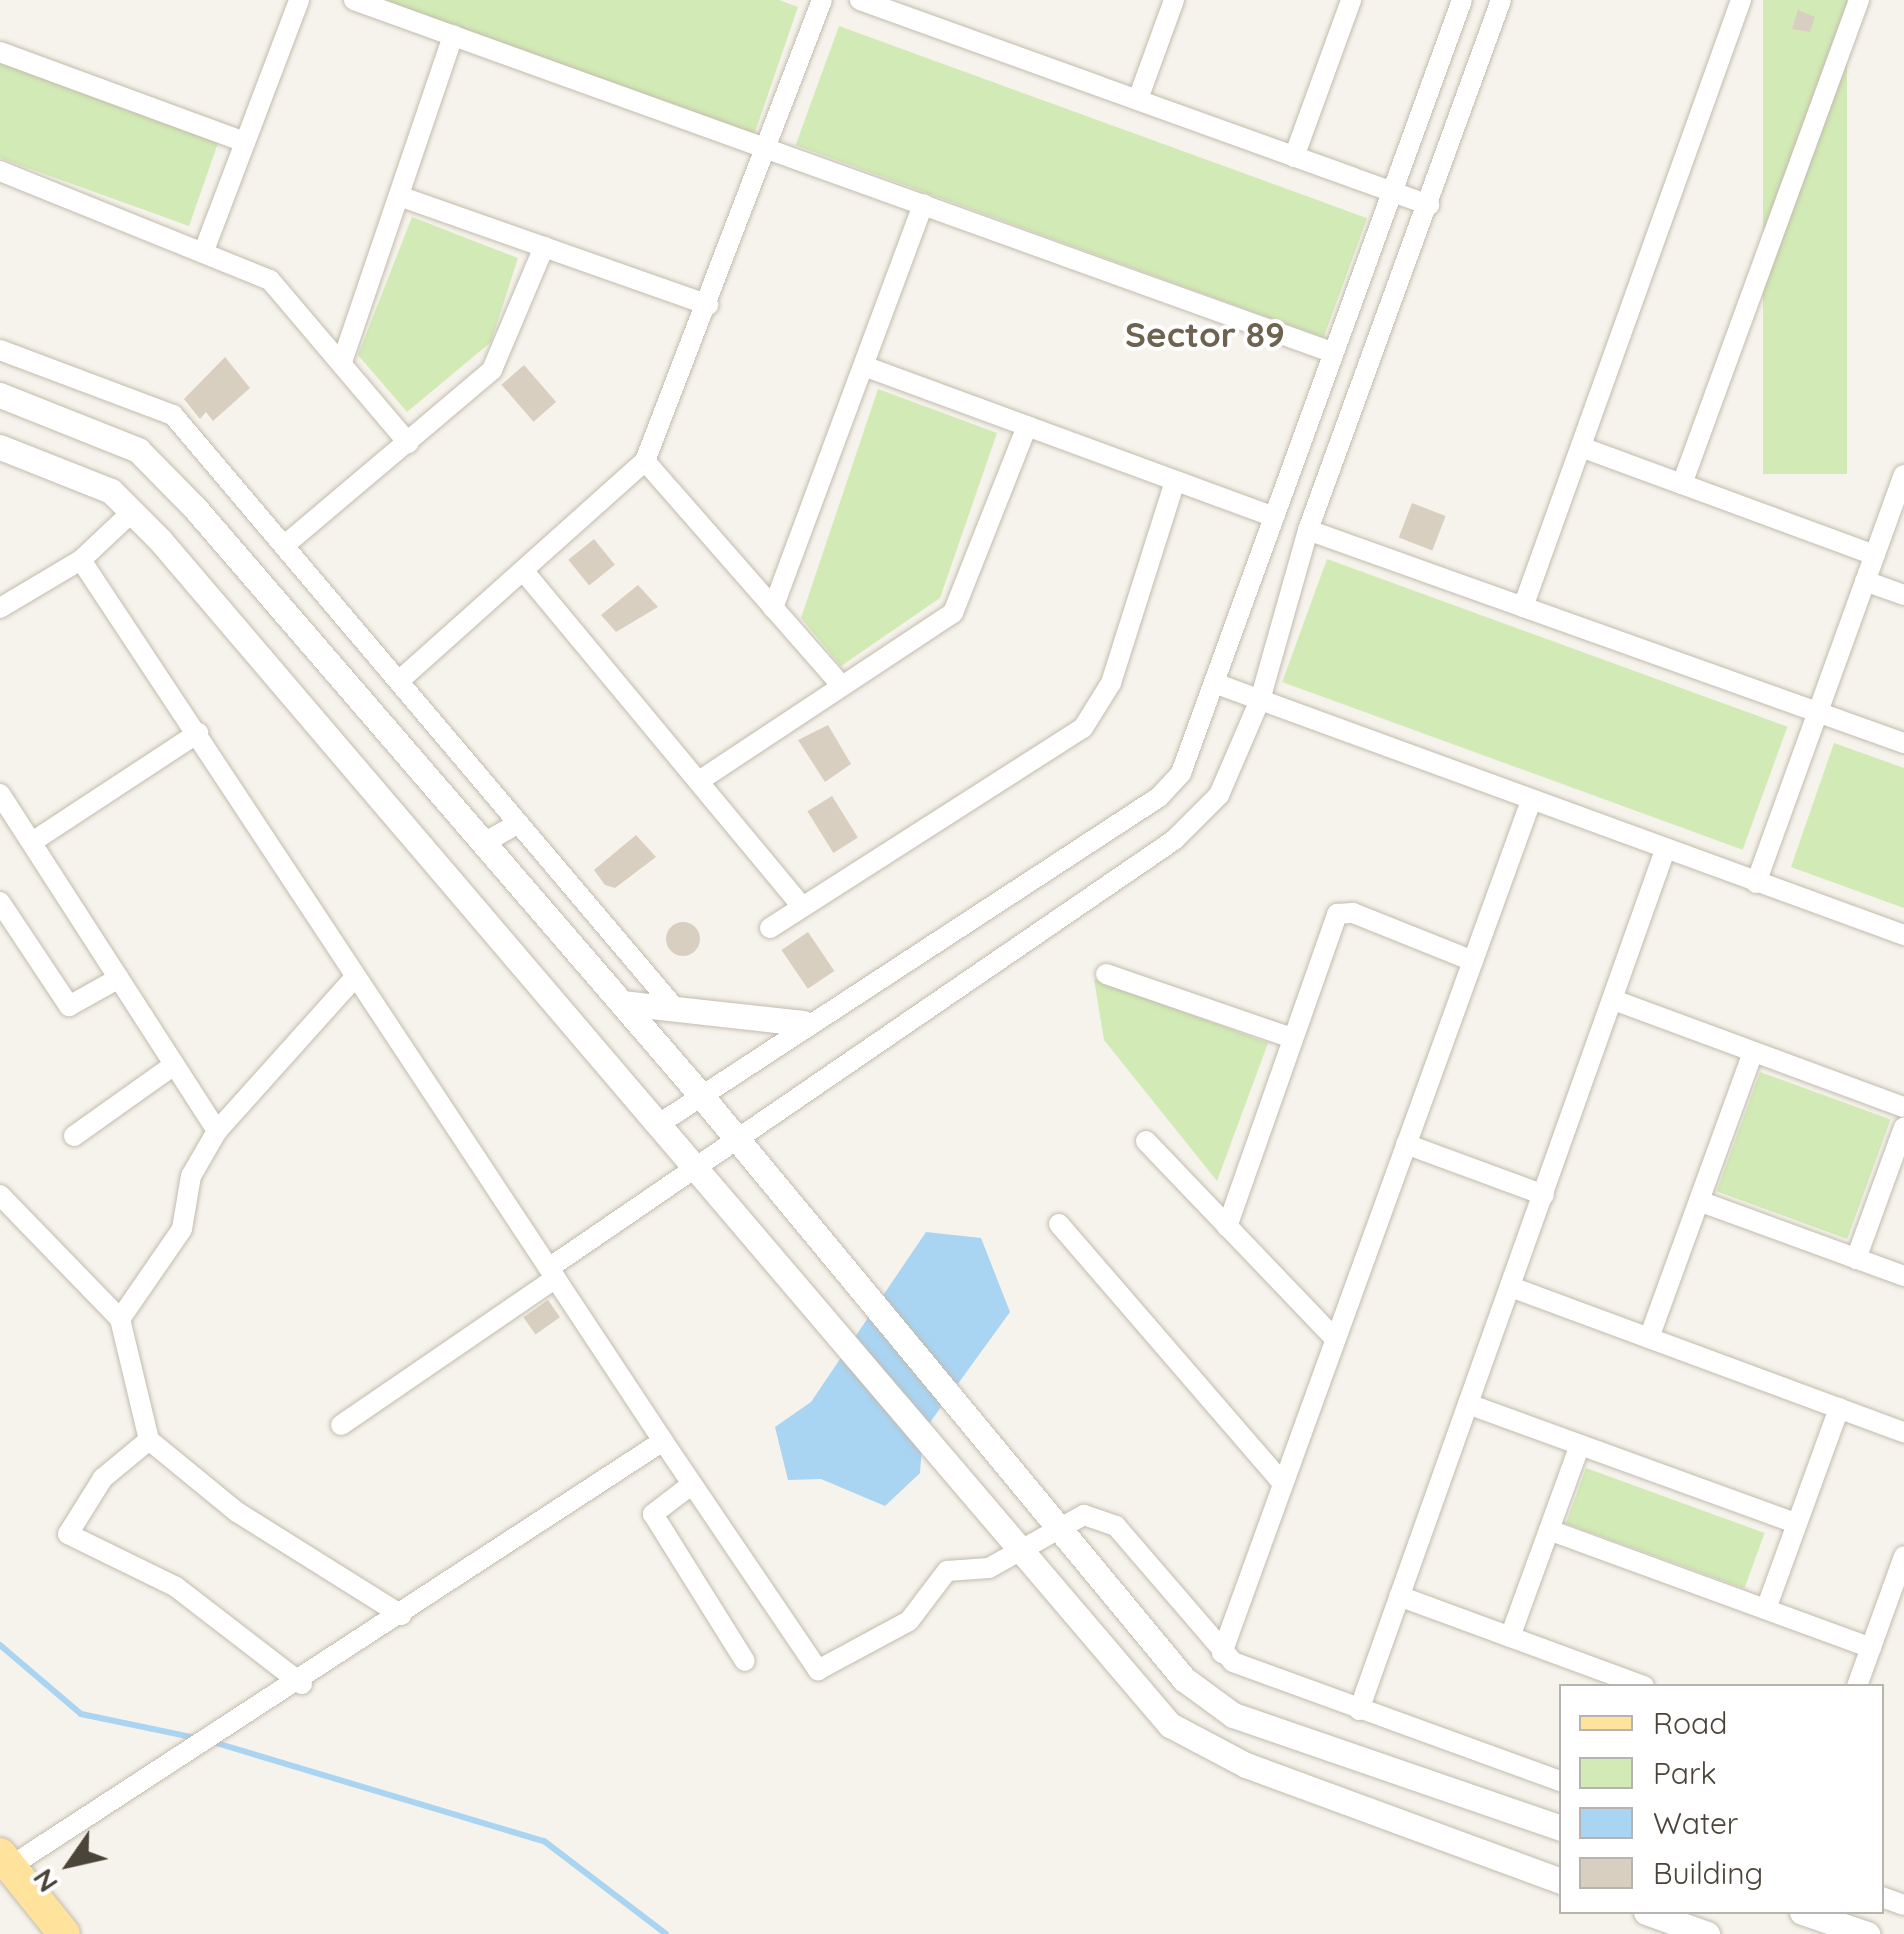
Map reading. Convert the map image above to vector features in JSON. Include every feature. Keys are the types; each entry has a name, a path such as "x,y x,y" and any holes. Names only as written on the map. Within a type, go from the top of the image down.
{"main road":[{"path":"6,1860 64,1934"}],"street":[{"path":"205,248 299,0"},
{"path":"354,0 1331,352"},
{"path":"400,680 526,574 645,461 822,0"},
{"path":"860,0 1429,205"},
{"path":"1138,99 1174,0"},
{"path":"1294,156 1351,0"},
{"path":"659,1124 804,1023 1159,796 1181,773 1217,684 1331,352 1462,0"},
{"path":"341,1425 735,1136 1187,829 1219,796 1260,700 1308,530 1501,0"},
{"path":"1524,607 1741,0"},
{"path":"1682,484 1859,0"},
{"path":"343,360 453,35"},
{"path":"0,52 245,142"},
{"path":"0,171 205,248 270,280 343,360 408,443"},
{"path":"398,196 708,305"},
{"path":"773,608 923,204"},
{"path":"285,545 408,443 503,356 544,248"},
{"path":"0,350 173,414 674,1007"},
{"path":"864,366 1274,518"},
{"path":"0,396 138,450 700,1093 1184,1679 1233,1715 1559,1827"},
{"path":"702,780 953,613 1027,426"},
{"path":"0,447 111,491 132,512 1025,1548 1144,1700 1200,1744 1559,1879"},
{"path":"1581,448 1875,555"},
{"path":"645,461 841,686"},
{"path":"1756,883 1904,474"},
{"path":"770,928 800,904 817,903 1099,710 1175,481"},
{"path":"0,608 81,560 132,512"},
{"path":"1308,530 1904,743"},
{"path":"81,560 691,1485 818,1670 909,1621 947,1571 989,1568 1059,1523 1084,1515 1112,1522 1222,1653 1359,1710 1559,1781"},
{"path":"526,574 702,780 800,904"},
{"path":"1865,581 1904,594"},
{"path":"1217,684 1664,853 1904,935"},
{"path":"32,842 198,734"},
{"path":"0,794 217,1131"},
{"path":"1222,1653 1532,801"},
{"path":"484,843 518,823"},
{"path":"1359,1710 1664,853"},
{"path":"0,902 70,1006 119,978"},
{"path":"1227,1228 1292,1038 1343,912 1473,961"},
{"path":"1106,974 1292,1038"},
{"path":"120,1320 182,1229 191,1176 217,1131 355,977"},
{"path":"1614,1000 1904,1107"},
{"path":"622,1003 804,1023"},
{"path":"1650,1338 1753,1052"},
{"path":"74,1136 174,1065"},
{"path":"1856,1259 1904,1128"},
{"path":"1146,1141 1335,1339"},
{"path":"1406,1144 1544,1195"},
{"path":"0,1196 120,1320 149,1440 237,1512 401,1614"},
{"path":"1699,1201 1904,1276"},
{"path":"1059,1224 1282,1482"},
{"path":"1511,1287 1904,1432"},
{"path":"1468,1404 1796,1524"},
{"path":"1766,1609 1839,1408"},
{"path":"149,1440 103,1478 68,1534 176,1586 302,1684"},
{"path":"6,1860 302,1684 663,1441"},
{"path":"1510,1637 1580,1445"},
{"path":"691,1485 653,1514 745,1661"},
{"path":"1549,1530 1871,1648"},
{"path":"1858,1684 1903,1560"},
{"path":"1399,1596 1639,1684"},
{"path":"1652,1914 1707,1934"},
{"path":"1808,1914 1867,1934"}],"green space":[{"path":"383,0 779,0 798,7 753,138"},
{"path":"1763,0 1847,0 1847,474 1763,474"},
{"path":"839,26 1367,218 1324,338 796,145"},
{"path":"0,63 218,143 189,226 0,158"},
{"path":"412,217 518,258 491,342 407,412 358,355"},
{"path":"878,389 997,433 940,598 841,666 801,618"},
{"path":"1327,559 1787,727 1743,850 1282,682"},
{"path":"1834,743 1904,768 1904,908 1791,867"},
{"path":"1094,979 1268,1043 1217,1181 1104,1040"},
{"path":"1760,1072 1891,1120 1847,1239 1717,1191"},
{"path":"1586,1468 1765,1533 1744,1588 1566,1523"}],"water":[{"path":"926,1232 981,1238 1010,1312 923,1432 920,1473 885,1506 821,1479 788,1480 775,1427 811,1402"}],"building":[{"path":"1798,10 1815,17 1810,32 1792,29"},
{"path":"225,357 250,388 213,421 206,412 200,419 184,399"},
{"path":"524,365 556,402 534,422 501,385"},
{"path":"1412,503 1446,516 1432,550 1399,538"},
{"path":"594,539 615,565 589,585 568,560"},
{"path":"638,585 658,607 616,632 601,615"},
{"path":"828,725 851,764 825,782 798,740"},
{"path":"832,796 858,838 833,853 807,811"},
{"path":"636,835 656,857 615,888 605,885 594,870"},
{"path":"683,922 695,927 700,939 695,951 683,956 671,951 666,939 671,927"},
{"path":"808,932 834,971 808,989 781,950"},
{"path":"548,1300 560,1317 535,1334 523,1317"}],"waterway":[{"path":"0,1645 81,1714 196,1738"},
{"path":"213,1742 544,1841 666,1934"}],"district":[{"name":"Sector 89","path":"1205,334"}]}
